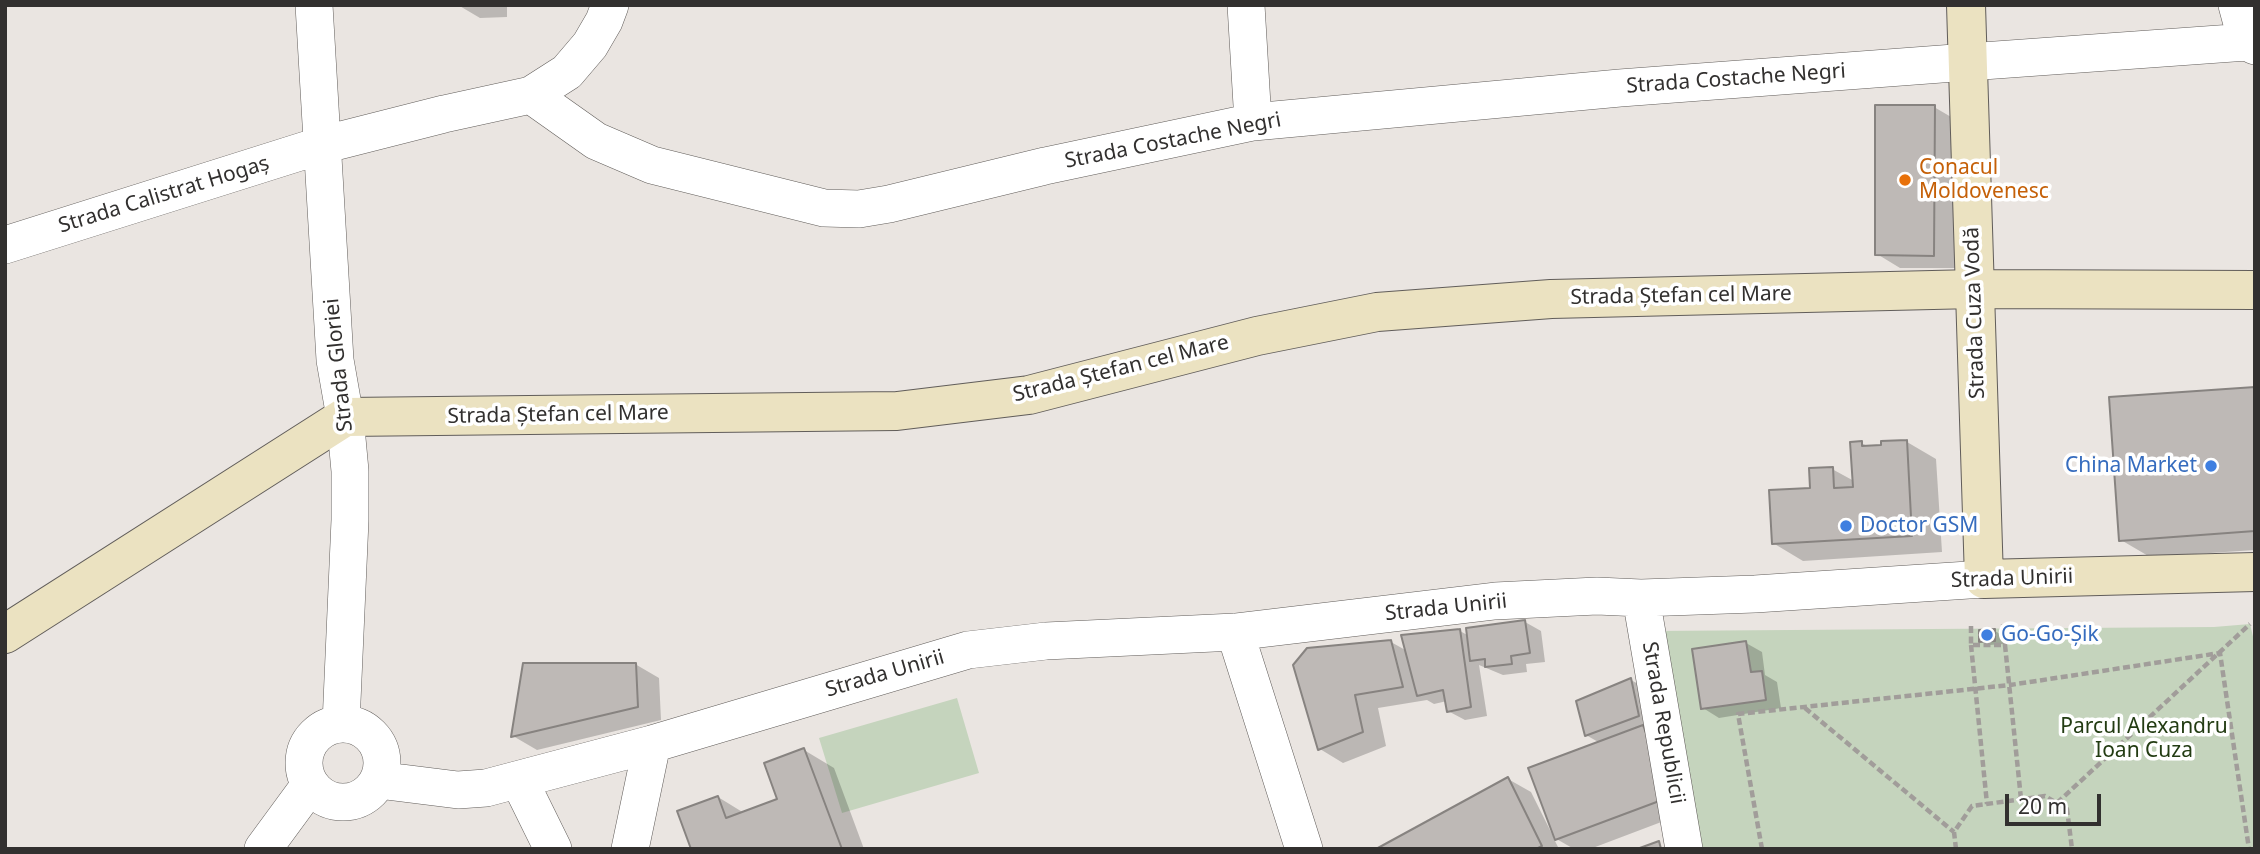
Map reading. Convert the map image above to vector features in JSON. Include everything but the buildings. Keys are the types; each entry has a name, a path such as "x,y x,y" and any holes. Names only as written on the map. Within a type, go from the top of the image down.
{"street":[{"name":"Strada Gloriei","path":"314,5 335,360 345,417 350,471 351,520 341,724"},
{"path":"531,95 567,72 590,45 610,5"},
{"path":"1246,5 1253,122"},
{"name":"Strada Cuza Vodă","path":"1966,5 1984,579"},
{"path":"2237,5 2251,44"},
{"name":"Strada Costache Negri","path":"531,95 596,141 652,165 824,208 859,209 1253,122 1620,88 1968,61 2251,44"},
{"name":"Strada Calistrat Hogaș","path":"5,245 322,145 531,95"},
{"name":"Strada Ștefan cel Mare","path":"345,417 897,411 1029,395 1257,336 1377,312 1551,299 1975,289 2255,290"},
{"path":"5,634 345,417"},
{"name":"Strada Unirii","path":"378,780 458,790 486,788 652,744 968,650 1046,641 1235,632 1495,601 1597,596 1641,598 1755,594 1984,579 2255,572"},
{"name":"Strada Republicii","path":"1641,598 1684,849"},
{"path":"1235,632 1304,849"},
{"path":"341,724 354,726 375,741 381,754 382,767 378,780 372,790 352,802 329,800 310,785 304,759 308,746 316,735 327,727 341,724"},
{"path":"630,849 652,744"},
{"path":"519,780 553,849"},
{"path":"263,849 310,785"}],"path":[{"path":"2003,624 2021,799"},
{"path":"2057,803 2250,624"},
{"path":"1971,626 1974,689 1987,804"},
{"path":"1971,645 2005,645"},
{"path":"1762,849 1738,715 2010,685 2220,653"},
{"path":"2220,653 2249,849"},
{"path":"1805,708 1954,832"},
{"path":"1956,849 1954,832 1972,806 2045,796 2067,809 2072,849"}],"green space":[{"name":"Parcul Alexandru Ioan Cuza","path":"2250,624 2255,645 2255,849 1696,849 1650,631 2214,627"},
{"path":"957,698 979,773 842,813 819,738"}],"place":[{"name":"Conacul Moldovenesc","path":"1905,180"},
{"name":"China Market","path":"2211,466"},
{"name":"Doctor GSM","path":"1846,526"},
{"name":"Go-Go-Șik","path":"1987,635"}]}
